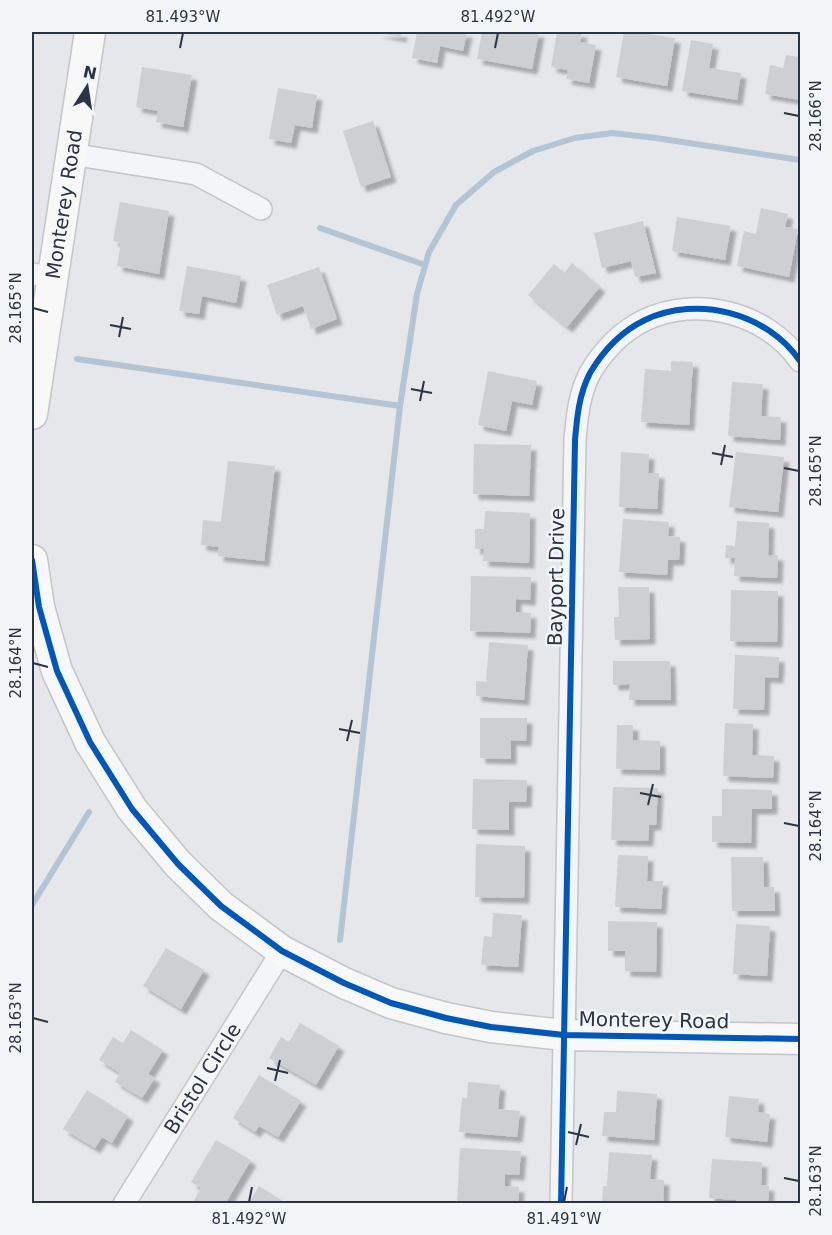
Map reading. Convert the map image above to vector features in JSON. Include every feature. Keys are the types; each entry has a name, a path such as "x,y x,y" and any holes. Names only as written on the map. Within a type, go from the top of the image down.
{"street":[{"name":"Monterey Road","path":"32,414 42,275 71,154 89,32"},
{"path":"71,154 196,174 261,209"},
{"name":"Bayport Drive","path":"561,1203 575,440 581,393 590,375 613,343 644,320 665,312 693,309 723,311 749,320 774,333 793,350 801,361"},
{"name":"Monterey Road","path":"32,560 39,606 57,671 90,742 132,809 178,864 221,906 282,951 344,983 391,1003 479,1025 564,1035 801,1039"},
{"name":"Bristol Circle","path":"124,1203 282,951"}],"building":[{"path":"376,32 402,32 401,37"},
{"path":"417,32 467,32 463,51 440,46 437,63 412,58"},
{"path":"482,32 539,32 532,69 477,59"},
{"path":"557,32 582,32 580,42 596,45 589,83 566,79 568,70 551,67"},
{"path":"624,32 675,38 667,86 616,77"},
{"path":"691,40 713,44 709,68 741,73 737,100 682,91"},
{"path":"786,55 800,57 800,100 765,94 770,65 783,68"},
{"path":"142,67 192,75 183,127 156,122 158,111 136,107"},
{"path":"278,88 317,95 312,128 295,125 291,143 269,139"},
{"path":"373,121 391,177 361,187 343,131"},
{"path":"120,202 169,211 159,274 117,266 121,243 113,241"},
{"path":"761,208 788,214 785,227 798,229 789,277 737,266 744,231 756,234"},
{"path":"677,217 731,226 725,260 672,251"},
{"path":"643,221 656,273 635,277 631,261 602,268 594,233"},
{"path":"572,263 600,287 567,327 528,295 554,264 564,273"},
{"path":"187,266 241,276 236,303 202,296 199,314 179,311"},
{"path":"319,267 337,319 311,329 303,306 277,315 267,285"},
{"path":"671,361 693,362 689,425 641,422 645,369 671,371"},
{"path":"488,371 537,381 532,405 512,401 506,431 478,425"},
{"path":"732,382 763,384 761,416 781,417 780,440 728,436"},
{"path":"474,444 531,445 529,496 473,494"},
{"path":"621,452 649,454 648,473 659,473 657,509 619,507"},
{"path":"736,452 784,457 778,512 729,507"},
{"path":"228,461 275,466 264,561 218,556 219,547 201,545 203,520 221,522"},
{"path":"485,511 530,513 529,563 483,561 484,549 475,549 475,529 484,529"},
{"path":"623,519 669,522 668,536 680,537 679,560 668,560 667,575 619,572"},
{"path":"737,521 769,523 768,555 778,555 777,578 734,576 735,558 725,558 726,545 735,546"},
{"path":"471,576 531,577 530,600 516,599 516,612 531,613 530,633 470,631"},
{"path":"618,587 649,587 650,639 615,640 614,617 619,617"},
{"path":"731,590 778,591 777,642 730,641"},
{"path":"489,642 528,645 524,700 476,696 476,681 486,682"},
{"path":"735,655 779,657 778,678 765,677 764,710 733,709"},
{"path":"613,661 670,661 671,700 629,700 630,684 613,685"},
{"path":"480,718 527,718 526,741 511,740 511,759 480,758"},
{"path":"725,723 753,724 752,755 774,756 773,778 723,776"},
{"path":"617,725 633,725 633,740 660,741 660,770 616,769"},
{"path":"473,779 527,780 526,802 509,802 509,830 472,829"},
{"path":"613,787 658,788 656,825 649,825 648,841 611,840"},
{"path":"722,789 772,790 772,809 752,809 751,843 712,842 712,816 722,816"},
{"path":"476,844 525,846 524,898 475,897"},
{"path":"618,855 648,856 647,881 663,881 661,909 615,907"},
{"path":"731,857 763,857 764,887 774,887 775,911 732,911"},
{"path":"493,913 522,915 518,967 481,965 484,936 492,937"},
{"path":"608,921 657,922 656,972 625,971 625,951 608,951"},
{"path":"736,924 770,926 767,976 733,974"},
{"path":"166,948 204,970 181,1009 143,986"},
{"path":"300,1023 339,1046 316,1085 269,1058 281,1037 289,1042"},
{"path":"131,1030 163,1050 148,1074 155,1078 142,1098 115,1082 120,1073 99,1060 113,1037 123,1043"},
{"path":"259,1075 301,1101 278,1137 259,1126 255,1132 233,1118"},
{"path":"468,1082 500,1085 498,1109 520,1111 517,1137 459,1132 462,1098 467,1098"},
{"path":"87,1090 128,1116 112,1143 102,1137 95,1148 63,1129"},
{"path":"617,1091 657,1094 654,1140 602,1136 604,1112 616,1112"},
{"path":"729,1096 759,1099 758,1112 770,1114 767,1142 725,1137"},
{"path":"216,1140 251,1160 225,1204 195,1204 193,1202 201,1188 191,1182"},
{"path":"460,1148 521,1151 519,1175 505,1174 505,1186 519,1187 518,1204 457,1203"},
{"path":"609,1152 652,1155 650,1179 664,1180 663,1204 602,1204 603,1186 607,1186"},
{"path":"712,1159 762,1162 761,1185 769,1186 768,1204 736,1204 736,1200 709,1198"},
{"path":"259,1186 287,1204 248,1204"}],"waterway":[{"path":"340,940 400,406 417,294 429,252 456,205 494,172 533,151 575,138 612,133 800,160"},
{"path":"320,228 425,265"},
{"path":"77,359 400,406"},
{"path":"32,905 89,812"}],"cycle path":[{"path":"561,1204 575,440 581,397 590,373 614,342 645,320 687,309 709,309 750,320 786,344 800,361"},
{"path":"32,560 39,607 57,671 90,742 132,809 178,864 221,906 282,951 344,983 391,1003 491,1027 564,1035 800,1039"}]}
